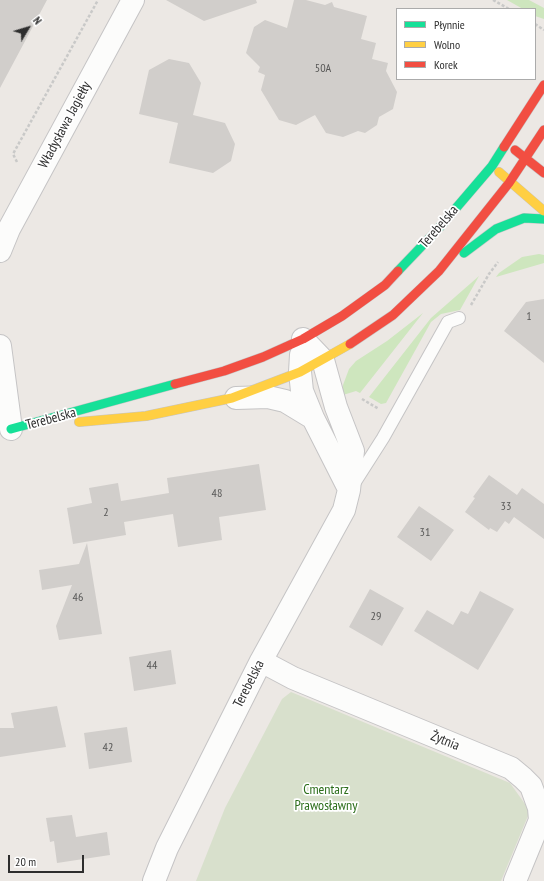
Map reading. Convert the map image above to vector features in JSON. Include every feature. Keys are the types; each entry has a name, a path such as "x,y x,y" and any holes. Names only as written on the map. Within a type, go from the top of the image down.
{"street":[{"name":"Władysława Jagiełły","path":"0,250 9,228 133,0"},
{"name":"Terebelska","path":"6,430 224,371 263,357 303,339 342,316 385,285 439,228 492,166 508,144 544,85"},
{"name":"Terebelska","path":"439,272 509,183 544,130"},
{"path":"508,144 544,173"},
{"path":"492,166 509,183 544,211"},
{"name":"Terebelska","path":"6,430 146,416 232,398 300,372 323,360 393,315 439,272 496,229 524,218 544,219"},
{"name":"Terebelska","path":"154,881 167,848 261,661 344,510 349,490 353,451 336,407 323,360 303,339"},
{"path":"303,339 300,372 302,390 313,418 349,490"},
{"path":"0,346 6,430"},
{"name":"Terebelska","path":"232,398 268,397 285,401 313,418"},
{"name":"Żytnia","path":"261,661 293,678 512,768 524,778 531,786 536,797 540,820 515,881"}],"lane":[{"name":"Terebelska","path":"349,490 373,455 448,322 459,318"}],"path":[{"path":"19,165 13,154 98,0"},
{"path":"493,0 507,8"},
{"path":"472,304 489,274 498,262"}],"green space":[{"path":"507,0 529,0 544,8 544,19 536,16 536,8 521,8"},
{"path":"539,254 544,255 544,263 496,277 499,273 522,257"},
{"path":"479,276 460,310 441,314 431,322 386,403 381,404 369,397 431,318"},
{"path":"423,313 360,393 356,391 343,395 343,385 349,369 356,361 387,341"},
{"name":"Cmentarz Prawosławny","path":"291,692 510,783 530,811 501,881 196,881 225,808 282,699"}],"building":[{"path":"0,0 47,0 0,88"},
{"path":"166,0 256,0 257,3 204,21"},
{"path":"294,0 306,0 325,5 332,2 334,7 367,16 361,39 376,43 372,59 388,63 386,71 397,92 393,109 379,117 377,125 365,133 358,131 343,137 326,133 315,115 296,125 279,120 261,90 265,75 258,72 260,67 246,53 254,27 265,20 287,28"},
{"path":"169,59 189,63 201,83 193,115 225,123 235,144 231,161 213,173 169,163 178,123 139,114 149,70"},
{"path":"544,299 544,363 504,331 526,302"},
{"path":"259,464 266,510 219,517 222,540 178,547 173,514 124,522 126,535 73,544 67,508 92,503 89,488 118,483 121,501 169,493 167,478"},
{"path":"489,475 517,495 522,488 544,504 544,539 514,517 509,524 505,521 497,532 490,528 489,530 465,512 475,498 473,497"},
{"path":"419,506 454,530 431,561 397,537"},
{"path":"87,543 102,634 59,640 56,626 72,585 42,590 39,570 79,564"},
{"path":"370,589 404,608 382,646 349,627"},
{"path":"480,591 514,609 478,670 414,631 427,610 453,625 461,611 468,614"},
{"path":"171,650 176,684 134,691 129,657"},
{"path":"57,706 66,747 0,757 0,728 14,728 11,713"},
{"path":"127,727 132,762 89,769 84,733"},
{"path":"72,815 76,837 107,832 110,855 57,863 54,841 50,842 46,818"}],"traffic: fast":[{"path":"398,271 439,228 492,166 504,147"},
{"path":"464,253 496,229 524,218 544,219"},
{"path":"11,429 175,384"}],"traffic: slow":[{"path":"499,172 544,211"},
{"path":"79,422 146,416 232,398 300,372 350,344"}],"traffic: jam":[{"path":"504,147 544,85"},
{"path":"350,344 393,315 439,271 509,183 544,130"},
{"path":"515,150 544,173"},
{"path":"175,384 224,371 263,357 303,339 342,316 385,285 398,271"}]}
